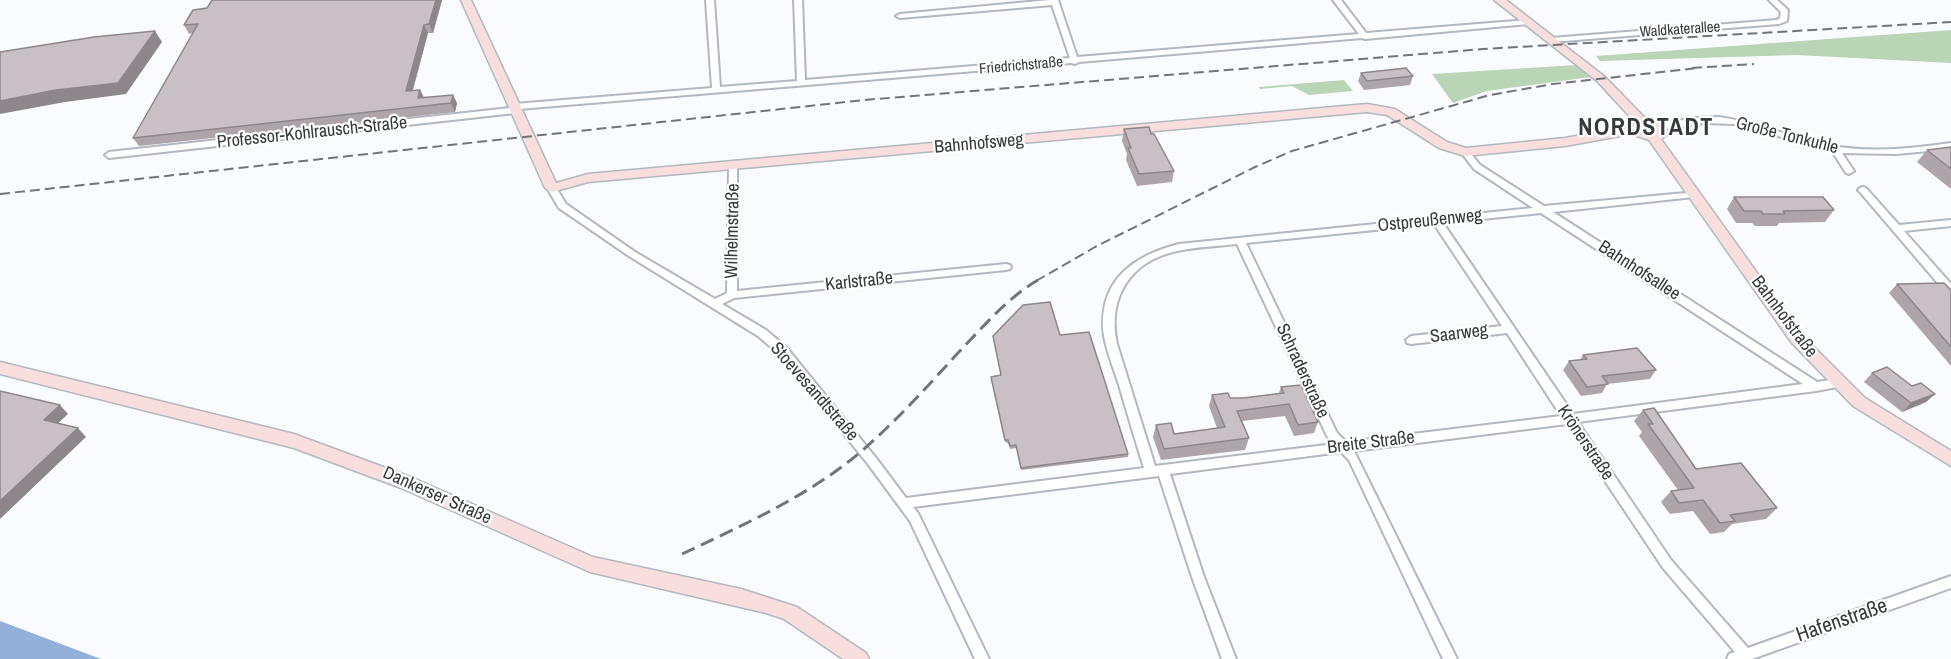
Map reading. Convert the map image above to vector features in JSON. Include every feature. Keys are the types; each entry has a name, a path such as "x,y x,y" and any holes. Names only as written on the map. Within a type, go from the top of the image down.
{"street":[{"name":"Stoevesandtstraße","path":"466,0 562,206 632,254 762,333 783,351 914,517 982,659"},
{"path":"710,0 716,90"},
{"path":"798,0 801,83"},
{"path":"1337,0 1365,37"},
{"path":"1499,0 1614,91 1644,136 1656,132"},
{"name":"Waldkaterallee","path":"1551,40 1779,22 1784,19 1785,12 1773,0"},
{"path":"900,16 1054,2 1075,62"},
{"name":"Friedrichstraße","path":"515,109 1528,22"},
{"name":"Bahnhofsweg","path":"552,188 588,178 734,167 1361,108 1383,110 1404,120"},
{"name":"Professor-Kohlrausch-Straße","path":"109,155 515,109"},
{"name":"Bahnhofsallee","path":"1404,120 1443,145 1465,152 1565,142 1636,125"},
{"name":"Große Tonkuhle","path":"1656,132 1719,120 1835,149 1871,152 1951,146"},
{"name":"Bahnhofstraße","path":"1656,132 1694,194 1796,338 1838,383 1884,419 1951,459"},
{"path":"1835,149 1849,171"},
{"name":"Bahnhofsallee","path":"1465,152 1477,167 1816,387"},
{"name":"Wilhelmstraße","path":"732,295 734,167"},
{"path":"1863,190 1951,291"},
{"name":"Ostpreußenweg","path":"1157,470 1109,330 1114,292 1120,282 1143,261 1165,250 1240,240 1694,194"},
{"name":"Krönerstraße","path":"1437,221 1667,564 1740,657"},
{"path":"1896,229 1951,223"},
{"name":"Schraderstraße","path":"1240,240 1333,436 1353,457 1450,659"},
{"name":"Karlstraße","path":"714,304 732,295 1006,267"},
{"name":"Saarweg","path":"1411,340 1508,329"},
{"name":"Dankerser Straße","path":"0,368 294,441 333,453 375,468 590,564 623,574 732,595 778,608 790,613 859,659"},
{"name":"Breite Straße","path":"904,503 1838,383"},
{"path":"1157,470 1229,659"},
{"name":"Hafenstraße","path":"1740,657 1951,582"}],"green space":[{"path":"1951,30 1951,63 1797,55 1600,61 1596,56"},
{"path":"1576,65 1591,77 1487,91 1453,103 1432,74"},
{"path":"1344,80 1353,91 1309,95 1292,86 1260,89 1259,87"}],"water":[{"path":"0,621 101,659 0,659"}],"building":[{"path":"212,0 436,0 429,24 424,25 406,91 420,90 418,98 453,95 451,103 133,138 198,24 184,25 193,10 207,8"},
{"path":"155,31 118,83 56,90 0,101 0,52 94,37"},
{"path":"1406,68 1413,76 1367,81 1361,73"},
{"path":"1149,127 1174,171 1139,174 1128,148 1131,148 1124,129"},
{"path":"1951,147 1951,169 1927,150"},
{"path":"1734,197 1823,197 1834,210 1783,211 1785,214 1763,214 1761,211 1744,211"},
{"path":"1944,283 1951,290 1951,347 1897,284"},
{"path":"1050,302 1060,335 1089,332 1128,454 1021,468 1016,445 1010,446 1008,440 1005,440 991,377 1001,375 993,336 1023,305"},
{"path":"1637,348 1656,370 1602,376 1608,384 1587,387 1569,361 1587,359 1583,355"},
{"path":"1887,367 1912,386 1921,383 1935,394 1911,403 1872,373"},
{"path":"1301,385 1318,422 1298,425 1289,404 1237,411 1249,438 1164,449 1156,425 1171,423 1174,434 1225,427 1212,395 1228,393 1230,398 1243,398 1284,393 1281,387"},
{"path":"0,391 60,405 44,420 78,428 0,501"},
{"path":"1654,408 1696,469 1741,463 1777,508 1730,515 1735,521 1720,523 1703,500 1679,503 1671,491 1694,488 1648,424 1653,424 1643,410"}],"railway":[{"path":"0,194 864,100 1483,49 1951,22"},
{"path":"1692,68 1754,64"},
{"path":"1036,281 1095,247 1255,167 1292,151 1490,95 1553,84 1698,68"},
{"path":"682,554 777,508 844,465 900,415 995,314 1038,280"}],"district":[{"name":"NORDSTADT","path":"1646,129"}]}
